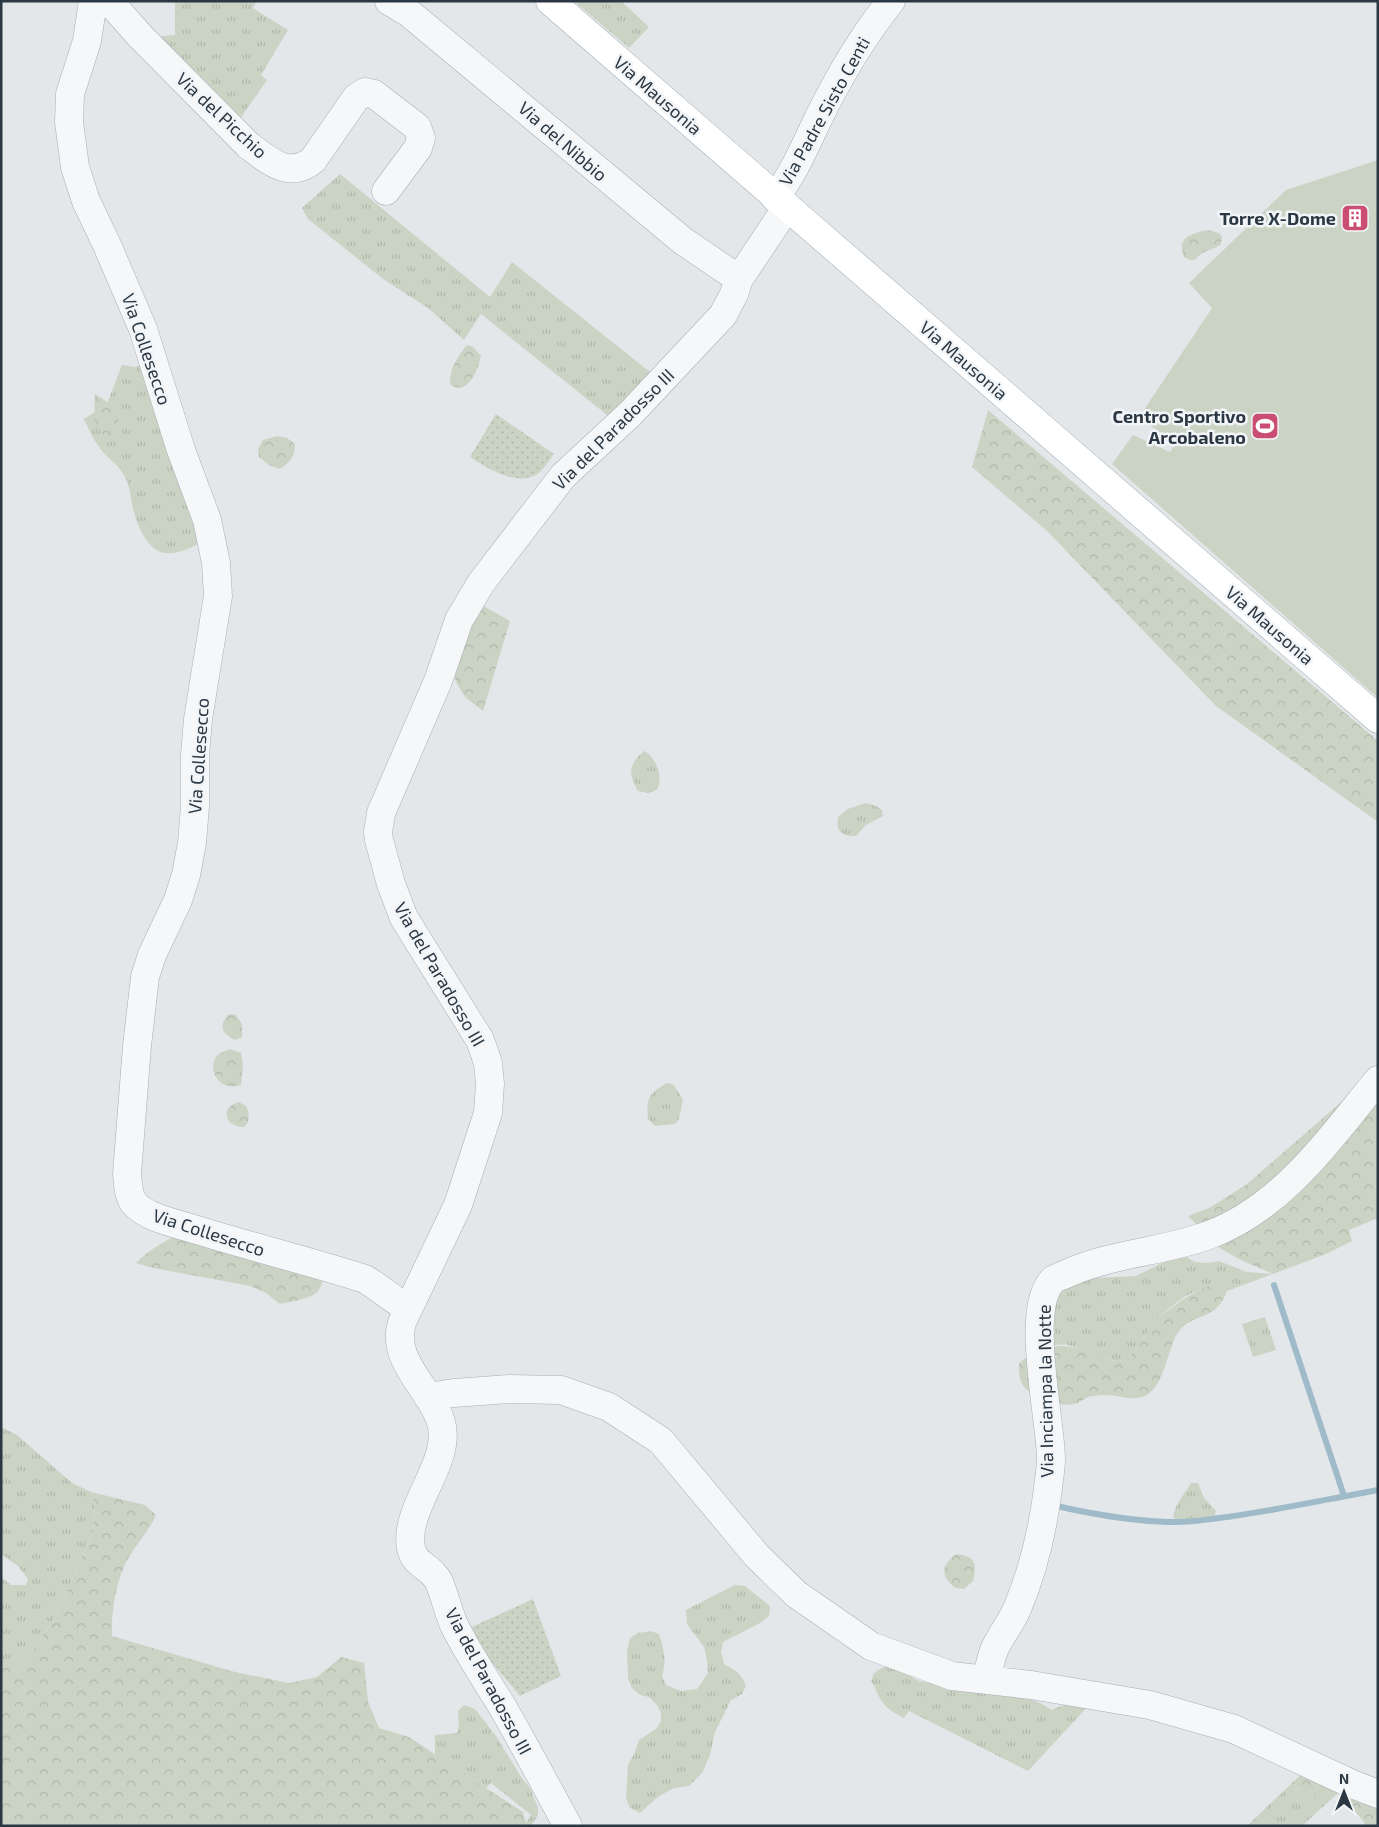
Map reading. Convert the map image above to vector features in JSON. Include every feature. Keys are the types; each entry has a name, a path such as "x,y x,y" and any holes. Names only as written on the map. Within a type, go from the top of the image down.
{"main road":[{"name":"Via Mausonia","path":"550,1 1378,719"}],"street":[{"name":"Via Collesecco","path":"93,1 87,41 70,94 70,129 75,167 86,201 107,245 142,329 181,450 207,520 216,563 218,596 198,719 195,755 195,806 192,843 186,875 178,900 144,977 127,1174 129,1190 134,1202 143,1211 240,1243 365,1279 408,1308"},
{"name":"Via del Picchio","path":"109,1 141,37 248,145 267,159 287,168 297,169 313,160 356,98 365,92 374,94 417,127 421,138 418,148 386,191"},
{"name":"Via del Nibbio","path":"389,1 409,13 683,241 739,279"},
{"name":"Via Padre Sisto Centi","path":"781,202 791,174 848,62 864,36 890,1"},
{"name":"Via del Paradosso III","path":"568,1826 506,1713 454,1624 438,1579 415,1560 411,1548 411,1528 443,1443 441,1422 400,1348 399,1332 408,1308 458,1205 488,1113 490,1084 488,1063 480,1040 404,918 391,884 378,832 381,813 438,681 460,620 480,582 563,476 630,414 723,315 734,294 739,279 781,202"},
{"name":"Via Inciampa la Notte","path":"987,1680 995,1648 1016,1611 1032,1569 1046,1504 1051,1460 1041,1373 1040,1319 1043,1296 1048,1288 1054,1280 1085,1266 1180,1244 1222,1230 1249,1215 1277,1195 1302,1170 1378,1080"},
{"path":"428,1397 509,1389 561,1390 609,1407 661,1441 757,1556 796,1594 871,1646 952,1676 1031,1685 1150,1704 1234,1729 1352,1784 1378,1794"}],"green space":[{"path":"175,1 257,1 253,8 288,30 261,75 267,80 237,123 152,37 175,35"},
{"path":"574,1 621,1 649,27 629,48"},
{"name":"Centro Sportivo Arcobaleno","path":"1378,160 1378,698 1112,464 1133,435 1170,452 1175,444 1139,417 1212,308 1189,283 1286,190"},
{"path":"340,174 490,297 512,262 655,376 612,419 481,314 464,340 428,308 383,279 308,219 302,208"},
{"path":"1208,230 1219,233 1222,237 1221,244 1202,253 1195,260 1184,257 1182,244 1184,240 1191,235"},
{"path":"467,345 473,347 481,356 471,380 462,388 456,387 450,384 451,373 457,358"},
{"path":"142,364 184,486 199,543 174,553 158,551 145,538 136,520 125,476 118,466 105,455 92,436 84,419 107,404 122,365 135,367"},
{"path":"95,394 106,401 117,415 119,433 114,437 103,434 94,421"},
{"path":"988,410 1378,741 1378,822 1216,706 1047,531 972,467"},
{"path":"496,414 554,454 539,473 528,478 510,477 470,457"},
{"path":"277,436 287,438 295,444 291,459 280,469 269,465 259,457 258,449 263,440"},
{"path":"464,595 510,621 483,711 465,697 457,684 452,670"},
{"path":"644,751 652,758 658,768 660,779 657,790 648,793 638,791 631,774 632,765"},
{"path":"866,803 882,810 883,816 866,825 856,836 841,832 837,822 838,817 848,809"},
{"path":"229,1014 236,1015 242,1024 242,1037 236,1040 228,1036 223,1030 223,1022"},
{"path":"230,1049 241,1053 243,1063 241,1085 224,1085 215,1075 213,1066 216,1057"},
{"path":"1378,1070 1378,1218 1349,1230 1352,1241 1326,1254 1273,1274 1221,1249 1188,1216 1211,1207 1247,1184"},
{"path":"667,1083 674,1085 683,1100 679,1119 675,1124 655,1126 648,1119 648,1101 656,1090"},
{"path":"239,1102 246,1106 249,1117 244,1127 232,1124 227,1117 229,1108"},
{"path":"188,1229 324,1278 322,1284 313,1295 280,1304 266,1293 250,1286 153,1268 136,1263 154,1248"},
{"path":"1176,1256 1185,1256 1195,1262 1219,1261 1247,1272 1273,1274 1227,1291 1221,1285 1192,1293 1172,1306 1155,1322 1136,1350 1126,1359 1120,1361 1110,1360 1068,1345 1049,1346 1046,1316 1062,1291 1078,1281 1094,1278 1136,1276"},
{"path":"1211,1285 1222,1285 1227,1291 1222,1301 1210,1313 1189,1322 1177,1334 1162,1375 1153,1390 1147,1395 1125,1398 1097,1395 1068,1405 1041,1399 1025,1388 1022,1383 1019,1363 1039,1350 1048,1347 1068,1346 1078,1348 1113,1361 1119,1361 1128,1357 1137,1349 1154,1323 1167,1311 1188,1296"},
{"path":"1265,1317 1276,1350 1253,1357 1242,1324"},
{"path":"1,1427 17,1435 72,1483 91,1492 95,1506 93,1532 56,1616 30,1655 15,1668 1,1668 1,1577 11,1585 26,1585 28,1579 18,1566 1,1554"},
{"path":"1191,1483 1198,1483 1204,1498 1216,1511 1214,1518 1204,1522 1187,1523 1173,1517 1178,1503"},
{"path":"91,1492 145,1505 156,1515 124,1566 112,1616 112,1636 235,1672 289,1683 317,1677 341,1657 364,1663 368,1702 379,1728 409,1737 523,1812 527,1826 1,1826 1,1668 15,1668 30,1655 56,1616 93,1532 95,1506"},
{"path":"956,1554 968,1557 974,1562 975,1566 973,1581 964,1589 955,1588 947,1579 944,1571 947,1563"},
{"path":"735,1585 745,1586 770,1606 769,1616 760,1623 723,1642 721,1652 724,1664 738,1673 746,1686 742,1694 731,1700 715,1732 710,1755 702,1773 689,1786 674,1788 659,1796 640,1813 630,1808 626,1798 628,1765 639,1740 657,1728 661,1721 661,1713 657,1705 649,1697 640,1695 632,1688 628,1679 627,1651 630,1638 638,1633 651,1631 659,1634 664,1655 662,1676 666,1685 681,1691 697,1689 708,1673 707,1660 704,1647 687,1624 686,1610"},
{"path":"533,1599 561,1676 520,1696 465,1630"},
{"path":"885,1666 898,1668 919,1681 1010,1694 1027,1698 1051,1710 1075,1701 1093,1701 1028,1771 909,1711 904,1718 890,1710 881,1701 871,1681 874,1673"},
{"path":"464,1705 475,1709 496,1736 521,1777 530,1788 538,1808 538,1815 531,1826 527,1826 526,1823 531,1815 491,1783 486,1788 435,1755 435,1735 457,1733 459,1724 458,1711"},
{"path":"1308,1768 1319,1782 1312,1801 1299,1795 1294,1781"},
{"path":"1294,1781 1299,1795 1312,1801 1319,1782 1339,1784 1338,1793 1302,1826 1247,1826"},
{"path":"1339,1784 1378,1797 1378,1826 1366,1826 1358,1815 1345,1804 1341,1799"}],"waterway":[{"path":"1274,1285 1344,1496"},
{"path":"1061,1507 1129,1519 1184,1522 1265,1511 1378,1490"}],"place":[{"name":"Torre X-Dome","path":"1355,218"},
{"name":"Centro Sportivo Arcobaleno","path":"1265,426"}]}
